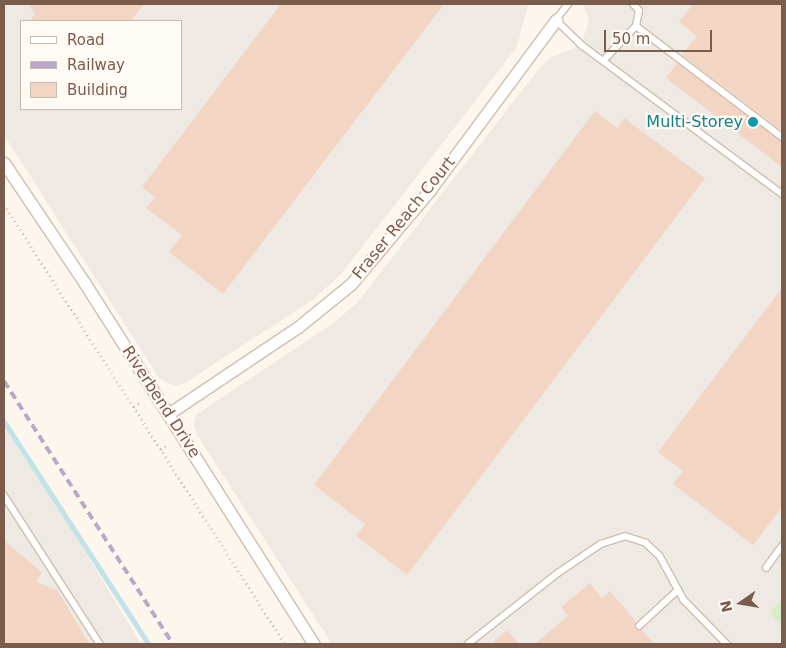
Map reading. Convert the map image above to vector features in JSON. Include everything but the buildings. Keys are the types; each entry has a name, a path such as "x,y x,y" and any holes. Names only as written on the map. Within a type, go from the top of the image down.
{"street":[{"name":"Fraser Reach Court","path":"168,414 298,328 351,284 429,190 556,20"},
{"name":"Riverbend Drive","path":"4,163 168,414 314,644"}],"lane":[{"path":"569,4 556,20 583,46 782,194"},
{"path":"604,60 636,26 639,11 633,4"},
{"path":"636,26 782,137"},
{"path":"4,495 100,644"},
{"path":"468,644 558,573 601,544 625,536 646,543 660,556 684,600 726,644"},
{"path":"766,568 782,546"},
{"path":"639,626 678,590"}],"path":[{"path":"4,204 285,644"},
{"path":"134,407 141,402"},
{"path":"161,450 168,445"}],"shaded area":[{"path":"4,4 528,4 517,47 342,273 314,299 185,383 174,386 159,378 4,135"},
{"path":"583,4 782,4 782,598 770,613 782,628 782,644 332,644 197,435 194,425 196,415 332,324 357,303 541,66 551,57 573,49 583,39 589,19"},
{"path":"4,418 141,644 4,644"}],"green space":[{"path":"782,598 782,628 770,613"}],"waterway":[{"path":"4,421 149,644"}],"railway":[{"path":"4,381 173,644"}],"place":[{"name":"Multi-Storey","path":"753,122"}]}
